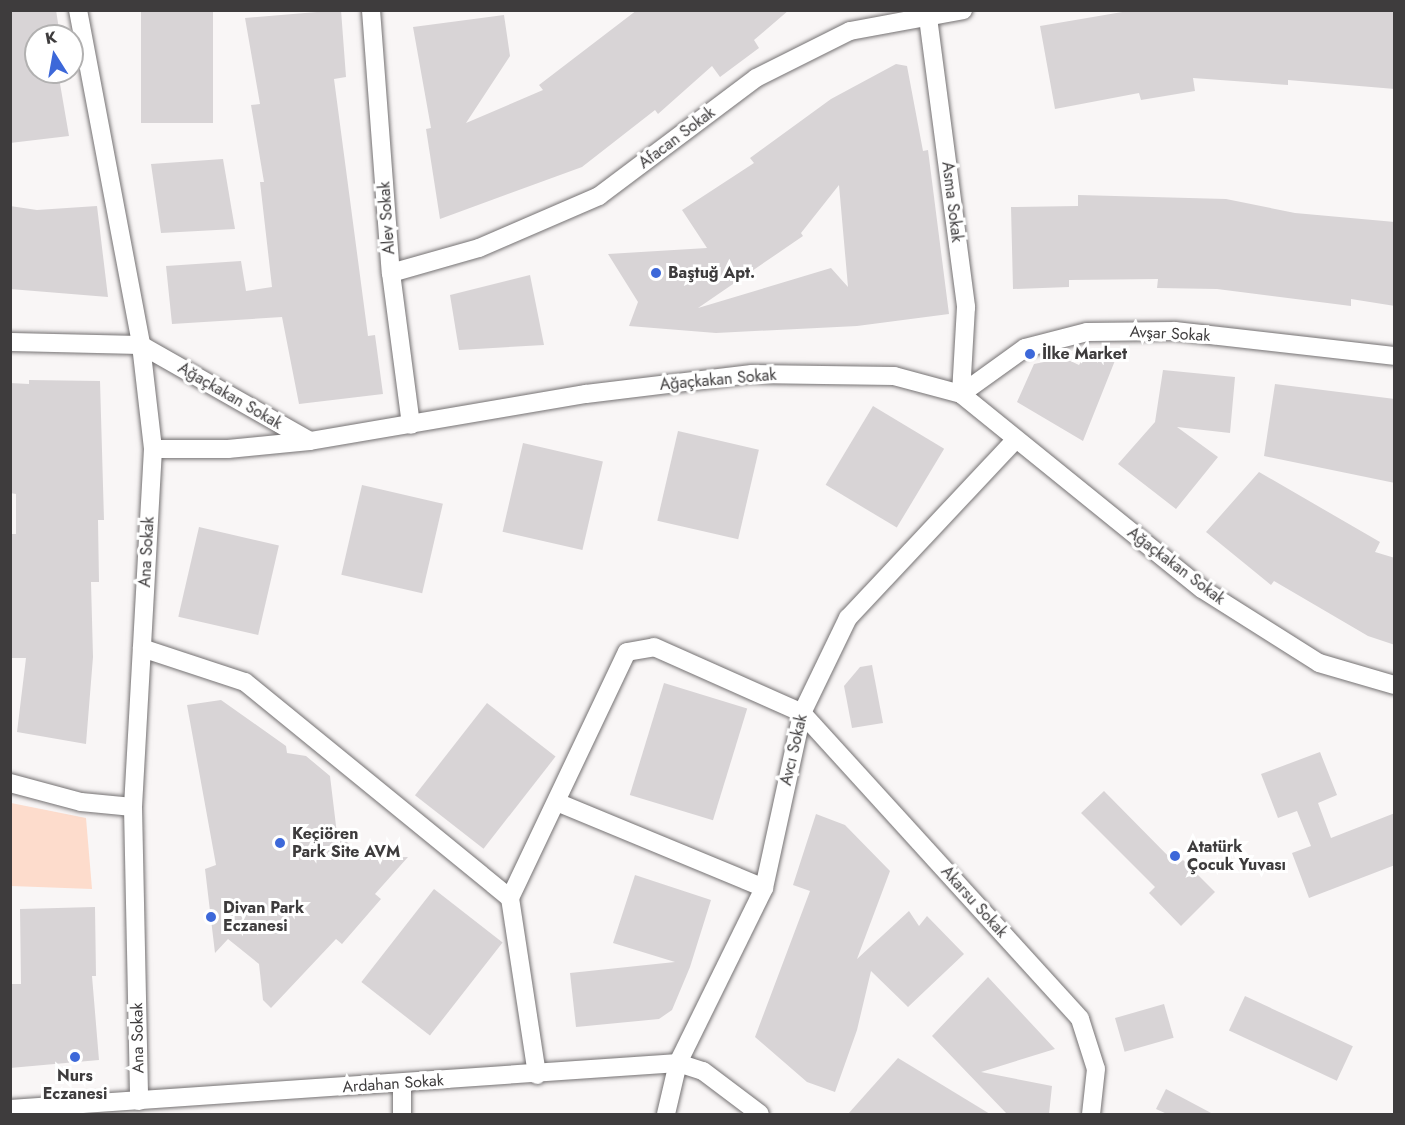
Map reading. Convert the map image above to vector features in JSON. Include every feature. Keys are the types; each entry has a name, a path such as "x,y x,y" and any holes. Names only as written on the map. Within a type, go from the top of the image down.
{"street":[{"name":"Ana Sokak","path":"78,10 141,345 153,448 133,807 139,1101"},
{"name":"Alev Sokak","path":"371,10 391,273 411,424"},
{"name":"Afacan Sokak","path":"391,273 479,248 599,196 756,78 850,31 928,14 963,10"},
{"name":"Asma Sokak","path":"928,14 966,307 962,394"},
{"name":"Avşar Sokak","path":"962,394 1025,348 1088,332 1175,331 1395,356"},
{"name":"Ağaçkakan Sokak","path":"10,342 141,345 310,441 586,394 752,374 894,376 962,394 1202,589 1319,663 1395,685"},
{"name":"Avcı Sokak","path":"666,1114 678,1064 764,888 802,713 848,618 1016,438"},
{"path":"153,448 228,450 310,441"},
{"path":"537,1075 510,898 559,803 627,652 654,647 802,713"},
{"path":"142,648 245,682 510,898"},
{"name":"Akarsu Sokak","path":"802,713 1080,1019 1096,1069 1091,1114"},
{"path":"10,783 81,802 133,807"},
{"path":"559,803 764,888"},
{"name":"Ardahan Sokak","path":"10,1109 678,1064 703,1071 760,1114"},
{"path":"402,1083 402,1114"}],"shaded area":[{"path":"11,803 86,818 92,889 11,886"}],"building":[{"path":"10,10 56,10 58,24 24,24 24,84 60,84 69,136 10,143"},
{"path":"141,10 213,10 213,123 141,123"},
{"path":"341,10 346,77 334,79 368,336 375,335 383,394 299,404 282,317 172,324 166,266 241,261 246,291 272,287 260,182 264,182 251,105 260,104 245,18"},
{"path":"637,10 789,10 754,40 759,48 720,77 712,66 658,114 655,110 582,167 440,219 426,129 431,128 413,27 504,15 510,56 466,123 543,90 539,85"},
{"path":"1134,10 1395,10 1395,89 1288,80 1288,85 1193,78 1195,91 1141,100 1139,93 1055,109 1040,26"},
{"path":"896,64 907,66 923,151 928,150 949,314 857,326 716,333 629,326 638,302 608,254 707,248 682,210 754,163 750,158 831,99","holes":["839,185 848,287 831,268 698,308 803,236 801,233"]},
{"path":"223,159 235,229 161,233 151,164"},
{"path":"1078,195 1226,199 1295,213 1395,222 1395,306 1351,299 1351,306 1217,289 1157,288 1158,279 1069,280 1069,287 1013,289 1011,207 1078,206"},
{"path":"10,206 37,210 97,206 108,297 10,289"},
{"path":"530,275 544,345 459,350 450,295"},
{"path":"1086,354 1116,358 1083,441 1017,402 1034,364 1064,358 1079,365"},
{"path":"1163,370 1235,377 1230,433 1177,427 1218,457 1176,509 1118,464 1155,422"},
{"path":"29,380 100,381 104,520 98,520 99,582 91,582 93,657 86,744 17,732 26,658 10,658 10,534 16,534 16,494 10,493 10,383 29,384"},
{"path":"1275,384 1395,399 1395,483 1264,456"},
{"path":"873,406 944,449 897,528 826,485"},
{"path":"678,431 759,450 738,539 657,521"},
{"path":"523,443 603,461 582,550 503,532"},
{"path":"1259,472 1380,542 1375,552 1395,558 1395,645 1368,636 1274,581 1271,585 1206,532"},
{"path":"362,485 443,504 422,593 341,575"},
{"path":"199,527 279,545 258,635 178,617"},
{"path":"872,665 883,723 852,728 844,686 860,667"},
{"path":"664,683 747,708 713,820 630,795"},
{"name":"Keçiören Park Site AVM","path":"221,700 286,746 287,753 306,756 330,776 337,834 367,858 408,857 375,894 381,899 342,944 336,939 271,1008 263,1000 259,964 228,939 215,953 205,869 216,865 187,705"},
{"path":"487,703 556,757 484,849 415,795"},
{"path":"1320,752 1337,795 1318,803 1331,838 1395,813 1395,865 1309,898 1292,853 1311,846 1297,811 1278,818 1261,774"},
{"path":"1104,791 1177,865 1183,860 1215,892 1181,926 1149,893 1155,887 1081,813"},
{"path":"816,814 845,825 890,871 857,959 909,911 919,926 927,916 964,954 908,1007 871,971 857,1030 835,1092 807,1082 755,1037 810,891 793,885"},
{"path":"635,875 711,900 690,967 672,1010 659,1019 576,1027 570,973 675,962 613,943"},
{"path":"434,889 503,943 430,1036 361,982"},
{"path":"95,907 96,976 92,976 99,1060 10,1068 10,984 21,984 20,909"},
{"path":"988,977 1055,1049 981,1072 1052,1086 1049,1114 1007,1114 932,1036"},
{"path":"1245,996 1353,1046 1337,1081 1229,1030"},
{"path":"1164,1004 1174,1038 1125,1052 1115,1018"},
{"path":"898,1058 990,1114 848,1114"},
{"path":"1166,1089 1213,1114 1167,1114 1156,1109"}],"place":[{"name":"Baştuğ Apt.","path":"656,273"},
{"name":"İlke Market","path":"1030,354"},
{"name":"Keçiören Park Site AVM","path":"280,843"},
{"name":"Atatürk Çocuk Yuvası","path":"1175,856"},
{"name":"Divan Park Eczanesi","path":"211,917"},
{"name":"Nurs Eczanesi","path":"75,1057"}]}
